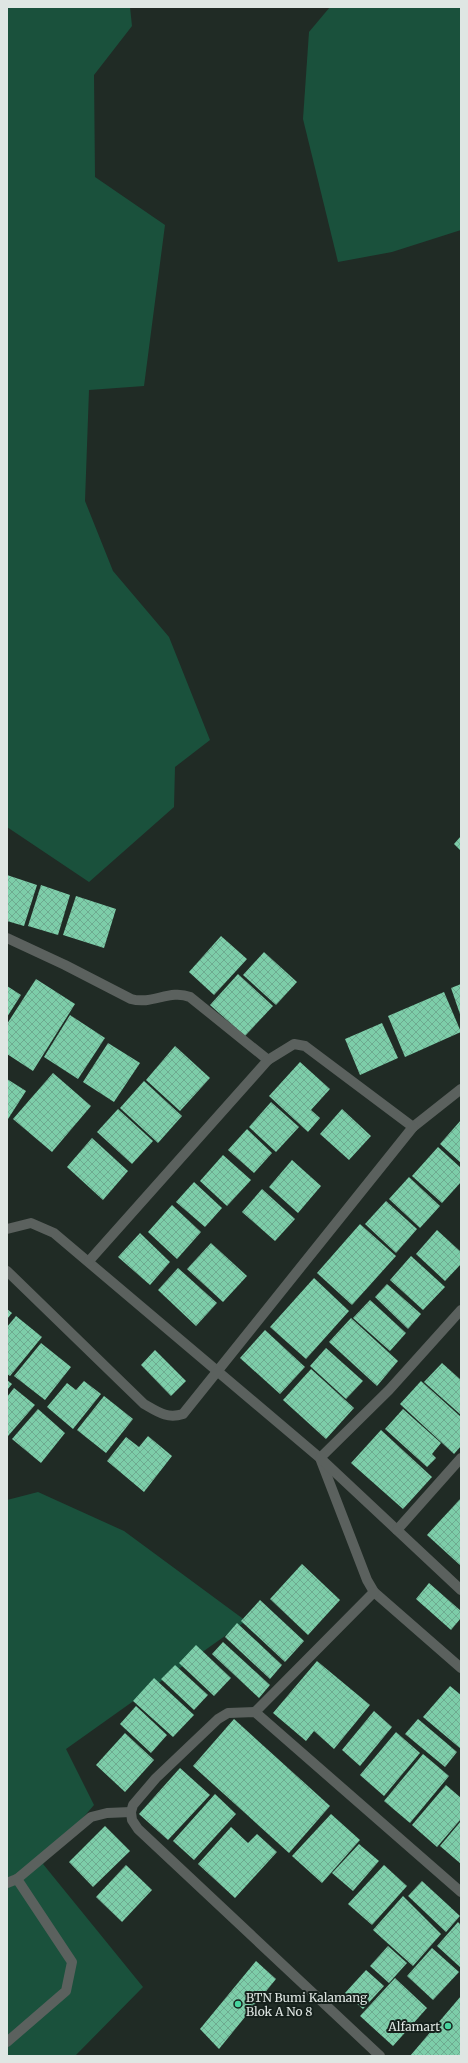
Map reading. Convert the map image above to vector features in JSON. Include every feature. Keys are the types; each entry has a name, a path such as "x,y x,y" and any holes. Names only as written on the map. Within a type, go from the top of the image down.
{"street":[{"path":"7,938 140,1002 181,993 190,997 268,1060"},
{"path":"89,1261 268,1060 294,1044 305,1046 413,1127"},
{"path":"7,1272 144,1404 162,1415 174,1416 184,1414 217,1370 413,1127 461,1089"},
{"path":"9,1225 32,1223 54,1233 89,1261 320,1458 461,1590"},
{"path":"320,1458 389,1390 461,1310"},
{"path":"320,1458 367,1580 374,1592 461,1668"},
{"path":"397,1530 461,1458"},
{"path":"374,1592 255,1712 228,1713 218,1719 156,1778 133,1805 131,1812 132,1820 138,1829 380,2056"},
{"path":"255,1712 461,1892"},
{"path":"7,1883 17,1879 91,1817 107,1813 131,1812"},
{"path":"7,2042 66,1991 72,1962 17,1879"}],"green space":[{"path":"7,7 130,7 132,26 94,75 95,177 165,225 144,386 89,390 85,501 113,571 169,637 210,740 175,767 174,807 89,882 7,827"},
{"path":"330,7 461,7 461,230 392,252 338,262 303,119 309,32"},
{"path":"38,1492 124,1531 246,1621 66,1749 94,1805 43,1864 143,1987 75,2056 7,2056 7,1500"}],"building":[{"path":"461,836 461,851 454,844"},
{"path":"7,875 37,885 24,926 7,921"},
{"path":"41,885 70,895 58,935 28,926"},
{"path":"76,896 116,909 104,948 63,935"},
{"path":"221,936 247,959 214,995 189,972"},
{"path":"264,952 297,982 276,1005 243,975"},
{"path":"238,974 273,1006 245,1036 210,1005"},
{"path":"36,979 75,1004 33,1071 7,1054 7,1024"},
{"path":"461,984 461,1017 451,988"},
{"path":"7,986 21,995 7,1017"},
{"path":"444,992 461,1032 405,1057 388,1016"},
{"path":"70,1015 105,1038 78,1079 44,1057"},
{"path":"382,1023 398,1058 360,1075 345,1039"},
{"path":"108,1043 140,1063 114,1102 83,1082"},
{"path":"175,1046 210,1078 180,1111 146,1080"},
{"path":"300,1062 330,1089 311,1110 320,1118 308,1132 269,1096"},
{"path":"53,1073 91,1106 52,1152 13,1119"},
{"path":"7,1079 26,1091 8,1119 7,1118"},
{"path":"144,1081 182,1116 158,1143 120,1108"},
{"path":"271,1102 299,1127 276,1152 249,1127"},
{"path":"118,1109 153,1141 132,1164 97,1132"},
{"path":"342,1109 371,1136 349,1160 320,1134"},
{"path":"461,1120 461,1163 440,1144"},
{"path":"247,1129 272,1153 254,1173 228,1150"},
{"path":"92,1138 128,1171 103,1200 67,1167"},
{"path":"438,1147 461,1168 461,1182 442,1203 412,1176"},
{"path":"223,1155 251,1180 227,1206 200,1181"},
{"path":"292,1160 321,1186 298,1213 269,1187"},
{"path":"409,1177 440,1206 420,1228 389,1199"},
{"path":"194,1182 222,1208 205,1227 176,1202"},
{"path":"262,1189 295,1219 275,1241 242,1212"},
{"path":"386,1201 417,1229 396,1253 365,1224"},
{"path":"172,1205 201,1232 177,1259 148,1232"},
{"path":"360,1224 396,1256 352,1305 317,1273"},
{"path":"437,1230 461,1252 461,1264 445,1281 416,1254"},
{"path":"140,1233 170,1262 150,1285 118,1257"},
{"path":"211,1243 247,1276 223,1302 187,1269"},
{"path":"411,1256 445,1287 423,1310 390,1280"},
{"path":"178,1268 217,1303 196,1326 158,1290"},
{"path":"314,1278 349,1311 306,1359 270,1327"},
{"path":"387,1284 421,1314 408,1329 375,1297"},
{"path":"370,1300 406,1333 390,1351 353,1318"},
{"path":"7,1309 12,1313 7,1319"},
{"path":"16,1316 42,1337 10,1376 7,1374 7,1327"},
{"path":"351,1318 398,1361 377,1386 329,1342"},
{"path":"265,1330 305,1367 280,1394 240,1358"},
{"path":"41,1343 71,1367 45,1400 14,1376"},
{"path":"326,1348 363,1381 346,1399 310,1366"},
{"path":"155,1350 186,1381 171,1396 141,1365"},
{"path":"442,1363 461,1380 461,1415 424,1382"},
{"path":"311,1369 354,1408 326,1439 283,1400"},
{"path":"7,1380 12,1384 7,1390"},
{"path":"84,1381 101,1394 73,1429 47,1407 67,1383 76,1390"},
{"path":"421,1381 461,1417 461,1446 454,1454 400,1404"},
{"path":"14,1388 35,1405 8,1436 7,1397"},
{"path":"104,1396 133,1419 106,1453 77,1430"},
{"path":"38,1409 65,1433 41,1463 12,1439"},
{"path":"403,1409 441,1443 432,1454 436,1458 427,1467 385,1429"},
{"path":"381,1430 432,1477 403,1509 351,1463"},
{"path":"148,1436 172,1456 144,1492 107,1461 126,1437 139,1447"},
{"path":"461,1498 461,1566 427,1535"},
{"path":"302,1564 340,1600 308,1635 270,1599"},
{"path":"429,1583 461,1611 461,1618 451,1630 416,1599"},
{"path":"260,1600 304,1641 285,1662 241,1621"},
{"path":"237,1623 282,1665 270,1679 225,1637"},
{"path":"223,1642 270,1685 259,1698 212,1654"},
{"path":"196,1645 231,1678 214,1696 179,1663"},
{"path":"317,1661 370,1705 334,1749 314,1731 306,1741 273,1713"},
{"path":"175,1665 208,1695 194,1710 161,1679"},
{"path":"154,1678 194,1715 173,1737 133,1701"},
{"path":"450,1686 461,1695 461,1749 423,1717"},
{"path":"136,1706 167,1735 151,1753 120,1724"},
{"path":"374,1711 392,1727 360,1766 342,1750"},
{"path":"234,1719 330,1806 289,1853 193,1766"},
{"path":"418,1719 457,1752 445,1767 405,1734"},
{"path":"396,1732 420,1753 384,1796 360,1775"},
{"path":"125,1733 154,1760 125,1792 96,1765"},
{"path":"423,1754 449,1776 410,1823 384,1801"},
{"path":"180,1768 210,1795 168,1840 139,1814"},
{"path":"446,1785 461,1798 461,1819 437,1847 412,1825"},
{"path":"215,1794 236,1814 194,1860 173,1841"},
{"path":"331,1814 360,1840 322,1883 292,1856"},
{"path":"461,1821 461,1864 440,1846"},
{"path":"105,1826 130,1851 93,1887 69,1862"},
{"path":"231,1827 248,1843 257,1834 277,1852 235,1898 198,1864"},
{"path":"359,1844 379,1861 353,1891 332,1873"},
{"path":"126,1865 152,1890 122,1922 96,1897"},
{"path":"384,1865 407,1886 372,1925 348,1904"},
{"path":"422,1881 460,1916 446,1932 408,1896"},
{"path":"403,1896 441,1934 413,1966 373,1930"},
{"path":"458,1922 461,1925 461,1968 437,1946"},
{"path":"388,1946 407,1963 389,1983 370,1966"},
{"path":"432,1948 459,1972 433,2000 407,1976"},
{"name":"BTN Bumi Kalamang Blok A No 8","path":"256,1961 276,1979 219,2049 200,2029"},
{"path":"366,1970 384,1986 363,2009 345,1993"},
{"path":"395,1978 427,2008 393,2046 360,2016"},
{"name":"Alfamart","path":"461,1996 461,2056 410,2056"}],"place":[{"name":"BTN Bumi Kalamang Blok A No 8","path":"238,2004"},
{"name":"Alfamart","path":"448,2026"}]}
